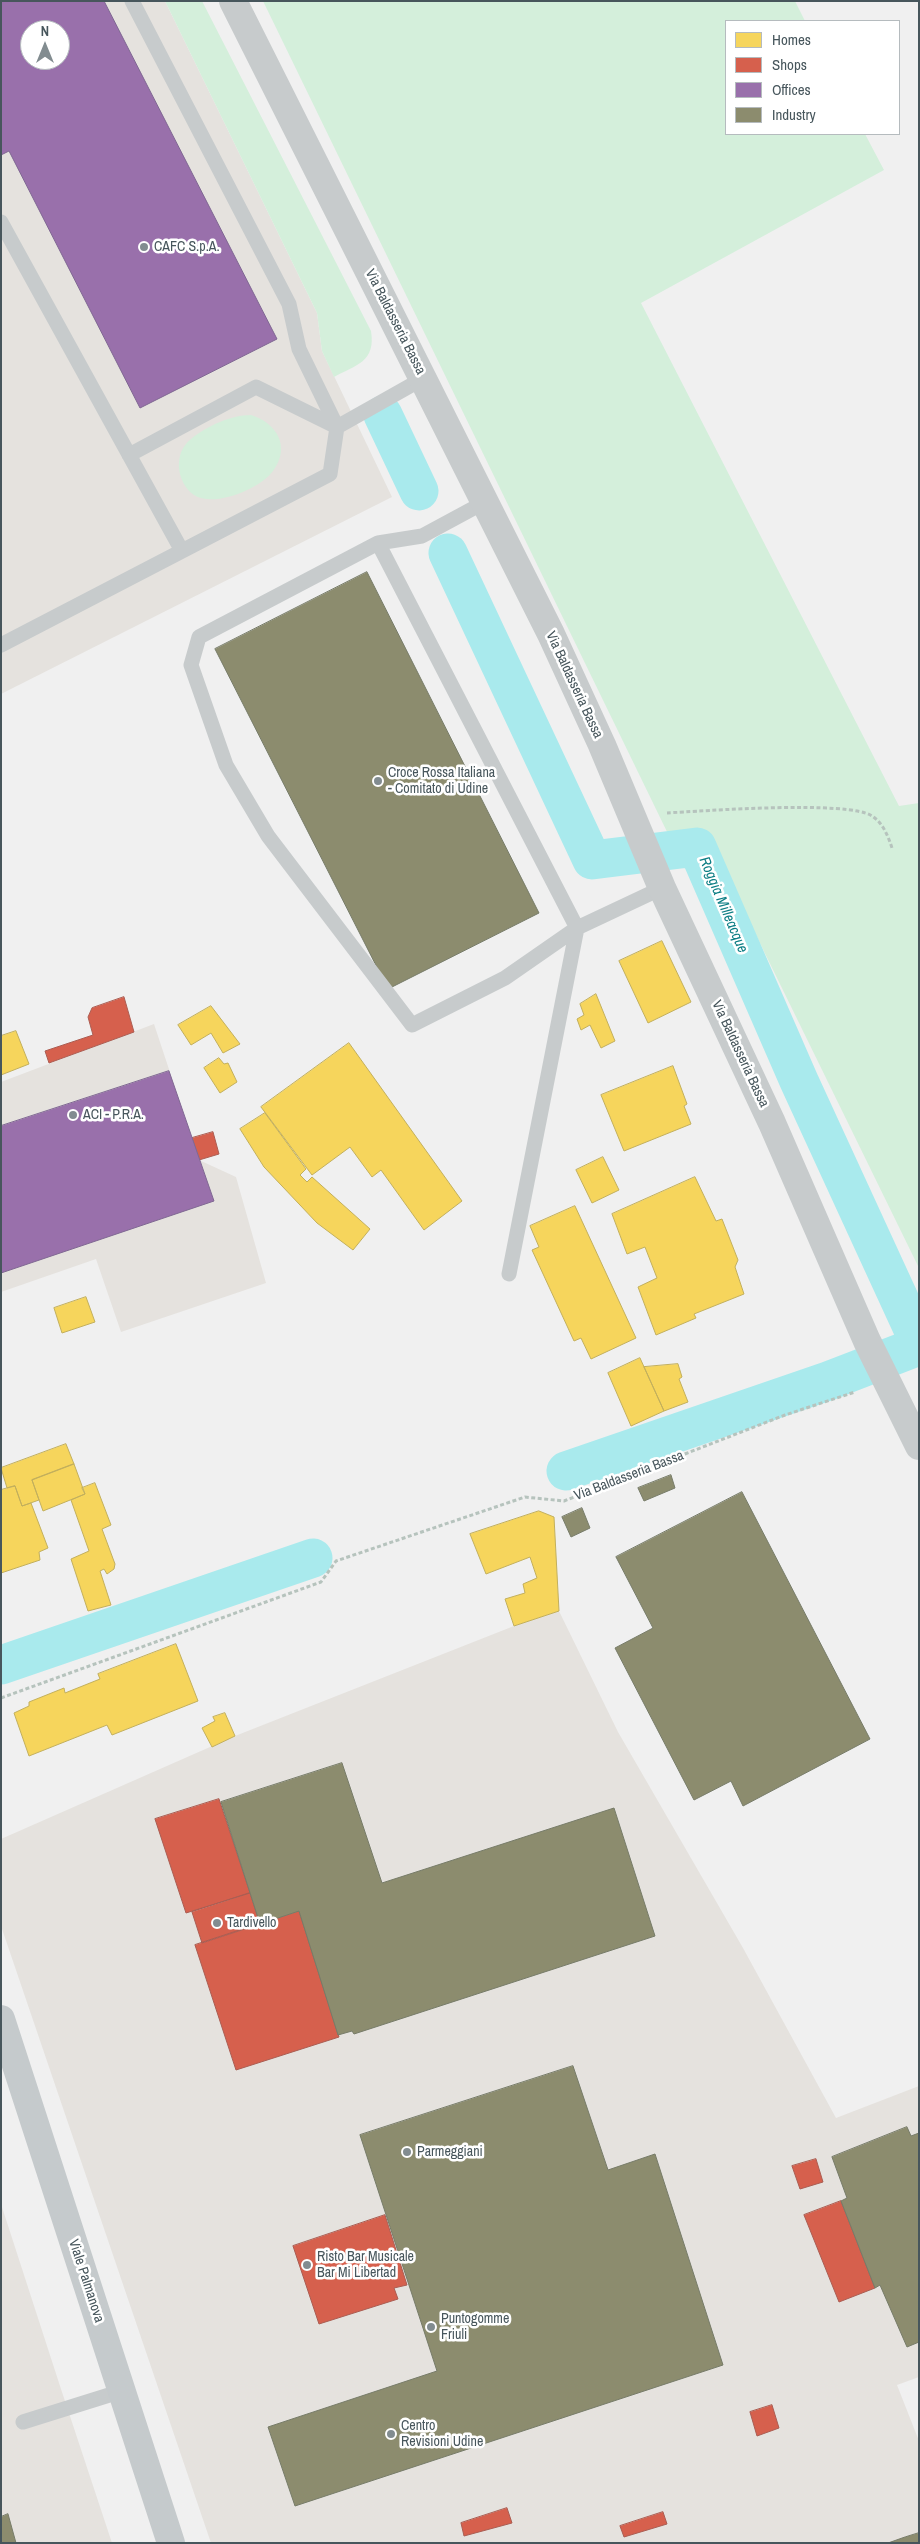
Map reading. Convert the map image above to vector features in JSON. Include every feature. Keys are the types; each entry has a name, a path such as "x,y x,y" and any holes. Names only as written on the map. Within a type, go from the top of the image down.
{"main road":[{"name":"Viale Palmanova","path":"1,2019 171,2543"}],"street":[{"name":"Via Baldasseria Bassa","path":"234,1 551,634 661,884 772,1123 867,1341 919,1446"}],"lane":[{"path":"1,645 330,474 337,427 299,349 289,304 132,1"},
{"path":"1,222 182,551"},
{"path":"337,427 424,378"},
{"path":"129,455 256,387 337,427"},
{"path":"485,502 422,536 378,543 199,637 191,665 226,765 268,836 412,1025 504,978 577,928 661,884"},
{"path":"378,543 577,928 509,1274"},
{"path":"22,2422 122,2391"}],"path":[{"path":"631,815 760,808 851,810 872,815 886,830 892,848"},
{"name":"Via Baldasseria Bassa","path":"1,1698 321,1582 336,1561 525,1497 564,1501 785,1415 885,1379"}],"shaded area":[{"path":"1,1 165,1 317,313 322,351 392,497 1,694"},
{"path":"154,1024 199,1160 236,1177 266,1283 121,1332 96,1259 1,1292 1,1082"},
{"path":"559,1611 618,1732 743,1948 836,2118 919,2086 919,2377 897,2385 919,2441 919,2543 211,2543 1,1926 1,1839 235,1736 514,1626"},
{"path":"1,2204 60,2386 112,2543 1,2543"}],"green space":[{"path":"165,1 202,1 371,331 372,341 370,350 363,361 334,377 322,351 317,313"},
{"path":"263,1 795,1 804,20 725,20 725,135 866,135 884,170 641,303 899,806 919,803 919,1268 708,837 672,842"},
{"path":"243,415 251,415 268,424 278,437 281,453 273,471 258,484 236,495 213,499 194,495 183,483 180,475 179,459 185,445 197,434 220,422"}],"building: Homes":[{"path":"662,941 691,1002 648,1023 619,961"},
{"path":"596,994 615,1041 601,1048 590,1025 581,1030 577,1019 584,1015 580,1004"},
{"path":"211,1006 240,1044 223,1053 211,1033 191,1045 178,1025"},
{"path":"16,1031 29,1064 1,1075 1,1036"},
{"path":"349,1043 462,1201 424,1230 381,1170 372,1177 350,1147 312,1175 261,1107"},
{"path":"219,1058 224,1064 228,1063 237,1082 220,1093 204,1068"},
{"path":"673,1066 687,1104 684,1106 691,1124 624,1151 601,1095"},
{"path":"265,1113 306,1169 300,1175 307,1182 312,1177 370,1229 353,1250 317,1223 264,1167 240,1129"},
{"path":"603,1157 619,1190 592,1203 576,1170"},
{"path":"695,1177 716,1221 722,1219 738,1260 735,1267 744,1294 694,1314 696,1318 656,1335 638,1287 657,1278 645,1247 627,1254 612,1214"},
{"path":"575,1206 636,1338 591,1359 581,1338 574,1341 532,1250 539,1247 530,1226"},
{"path":"86,1297 95,1322 62,1333 54,1308"},
{"path":"640,1358 664,1411 631,1426 608,1373"},
{"path":"678,1364 682,1377 679,1379 688,1402 664,1411 644,1367"},
{"path":"66,1444 74,1464 32,1480 39,1500 22,1506 15,1486 7,1488 1,1468"},
{"path":"74,1464 85,1494 43,1511 32,1480"},
{"path":"95,1483 111,1525 102,1529 115,1564 114,1569 107,1574 104,1569 100,1571 111,1605 88,1611 71,1559 89,1551 71,1500 85,1494 82,1488"},
{"path":"15,1486 22,1506 31,1503 48,1548 39,1552 40,1560 1,1573 1,1490"},
{"path":"539,1511 554,1517 559,1611 514,1626 505,1599 525,1593 523,1584 537,1578 530,1557 486,1574 470,1534"},
{"path":"176,1644 198,1701 112,1735 107,1725 29,1756 14,1713 29,1706 29,1702 64,1688 65,1693 100,1679 98,1674"},
{"path":"225,1713 235,1736 212,1747 202,1728 215,1721 213,1717"}],"building: Shops":[{"path":"124,997 134,1032 49,1063 45,1051 93,1035 88,1017 92,1008"},
{"path":"213,1132 219,1154 199,1160 192,1138"},
{"path":"219,1799 250,1893 186,1913 155,1819"},
{"path":"250,1893 260,1924 202,1943 192,1912"},
{"path":"299,1911 339,2037 236,2070 195,1945"},
{"path":"816,2159 823,2182 800,2189 792,2166"},
{"path":"841,2201 875,2288 839,2302 804,2215"},
{"path":"385,2215 407,2285 394,2288 398,2299 319,2324 293,2246"},
{"path":"772,2405 779,2428 757,2436 750,2412"},
{"path":"507,2508 512,2523 464,2536 461,2523"},
{"path":"663,2512 667,2524 624,2537 620,2526"}],"building: Offices":[{"name":"CAFC S.p.A.","path":"1,1 104,1 277,339 140,408 9,151 1,155"},
{"path":"169,1071 214,1201 1,1273 1,1126"}],"building: Industry":[{"name":"Croce Rossa Italiana - Comitato di Udine","path":"367,572 539,913 388,989 215,649"},
{"path":"671,1475 675,1488 644,1501 638,1488"},
{"path":"742,1492 870,1739 743,1806 731,1781 694,1800 615,1648 653,1628 616,1557"},
{"path":"582,1508 590,1528 571,1537 562,1517"},
{"path":"342,1763 382,1883 614,1808 655,1936 354,2034 352,2031 338,2035 299,1911 260,1924 221,1802"},
{"path":"573,2066 608,2170 655,2154 723,2365 295,2506 268,2427 437,2371 360,2135"},
{"path":"907,2127 911,2136 919,2133 919,2342 907,2347 880,2285 875,2288 841,2201 847,2198 832,2157"},
{"path":"8,2514 16,2543 1,2543 1,2517"},
{"path":"919,2533 919,2543 888,2543 905,2537"}],"waterway":[{"name":"Roggia Milleacque","path":"383,415 419,491"},
{"name":"Roggia Milleacque","path":"448,553 592,860 697,847 799,1081 919,1342"},
{"path":"566,1471 828,1381 919,1346"},
{"path":"1,1665 313,1558"}],"place":[{"name":"CAFC S.p.A.","path":"144,247"},
{"name":"Croce Rossa Italiana - Comitato di Udine","path":"378,781"},
{"name":"ACI - P.R.A.","path":"73,1115"},
{"name":"Tardivello","path":"217,1923"},
{"name":"Parmeggiani","path":"407,2152"},
{"name":"Risto Bar Musicale Bar Mi Libertad","path":"307,2265"},
{"name":"Puntogomme Friuli","path":"431,2327"},
{"name":"Centro Revisioni Udine","path":"391,2434"}]}
